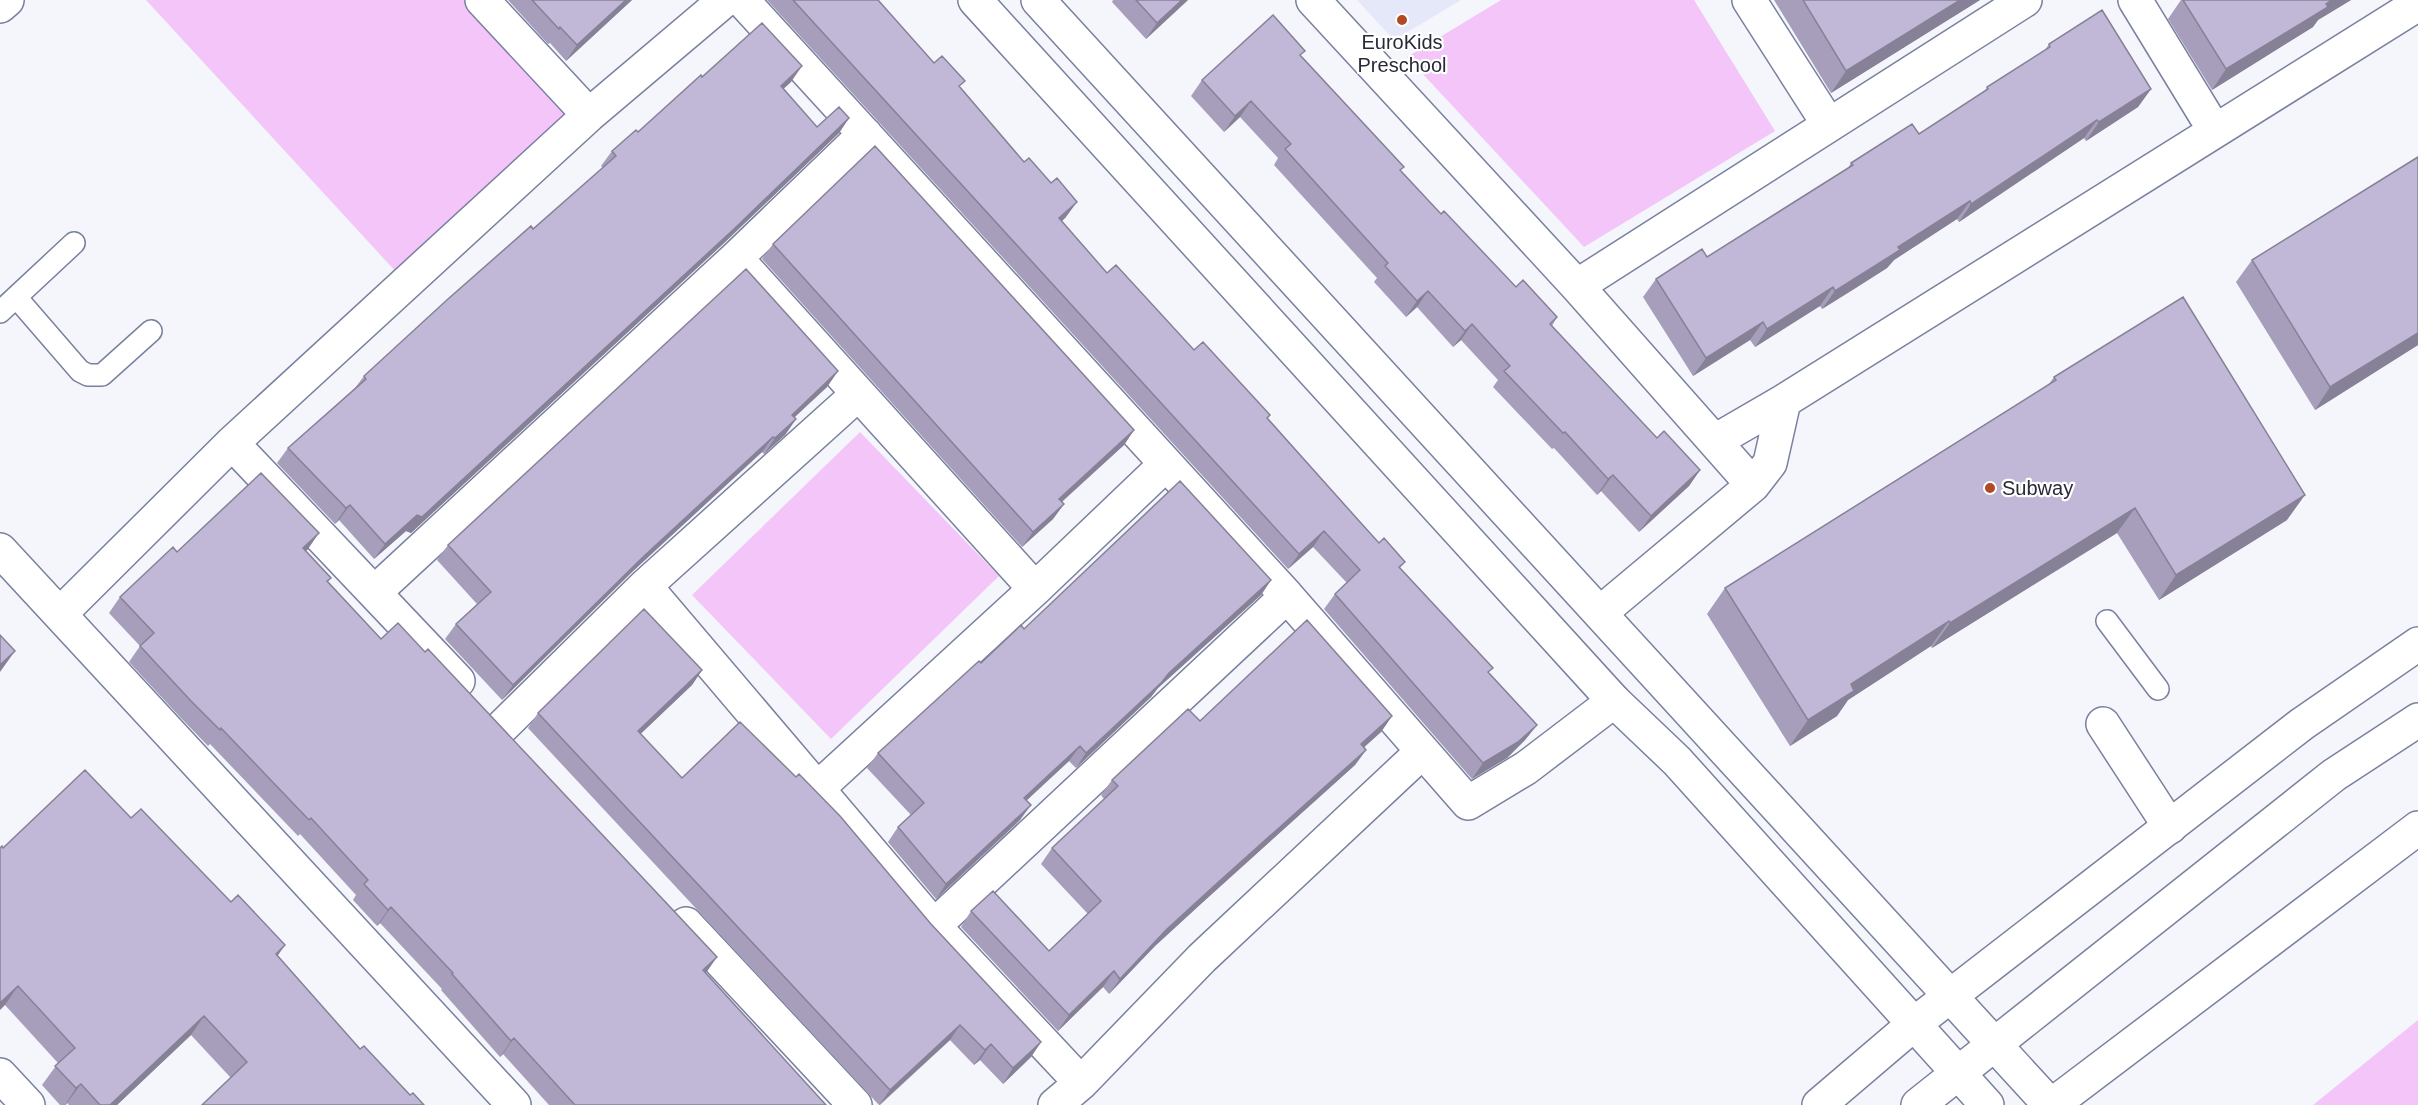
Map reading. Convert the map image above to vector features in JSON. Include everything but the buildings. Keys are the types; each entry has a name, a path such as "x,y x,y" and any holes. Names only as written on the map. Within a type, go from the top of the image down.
{"street":[{"path":"0,6 7,0"},
{"path":"482,0 589,115"},
{"path":"60,614 232,443 589,115 724,0"},
{"path":"742,0 1287,596 1468,803 1526,768 1614,701"},
{"path":"975,0 1614,701 1677,761 1987,1105"},
{"path":"1038,0 2051,1105 2418,828"},
{"path":"1313,0 1576,286 1753,485"},
{"path":"1749,0 1829,125"},
{"path":"1576,286 2025,0"},
{"path":"2135,0 2215,131"},
{"path":"1715,441 1784,401 2418,4"},
{"path":"375,592 736,258 865,134"},
{"path":"736,258 1035,589"},
{"path":"502,727 645,586 858,394"},
{"path":"1600,612 1753,485 1770,463 1784,401"},
{"path":"232,443 526,753"},
{"path":"817,789 1035,589 1166,464"},
{"path":"0,550 514,1105"},
{"path":"645,586 934,926 1081,1083"},
{"path":"934,926 1287,596"},
{"path":"1819,1105 1879,1051 2302,724 2418,644"},
{"path":"1918,1105 2334,776 2418,720"},
{"path":"2103,724 2170,827"},
{"path":"1055,1105 1081,1083 1202,958 1422,752"},
{"path":"662,899 855,1105"},
{"path":"0,1075 28,1105"}],"lane":[{"path":"0,312 74,243"},
{"path":"16,297 80,371 88,375 102,375 151,331"},
{"path":"2107,621 2158,689"}],"shaded area":[{"path":"146,0 469,0 573,112 398,274"},
{"name":"EuroKids Preschool","path":"1357,0 1461,0 1394,40"},
{"path":"1501,0 1694,0 1775,131 1584,247 1407,57"},
{"path":"860,432 999,576 831,739 692,595"},
{"path":"2418,1020 2418,1105 2313,1105"}],"place":[{"name":"EuroKids Preschool","path":"1402,20"},
{"name":"Subway","path":"1990,488"}]}
